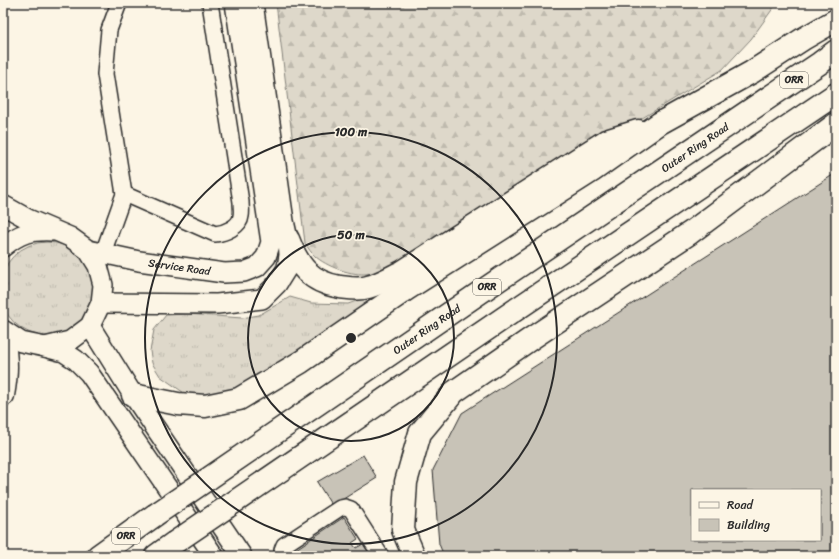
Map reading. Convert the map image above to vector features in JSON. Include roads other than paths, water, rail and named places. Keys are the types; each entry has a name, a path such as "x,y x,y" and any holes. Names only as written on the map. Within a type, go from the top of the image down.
{"highway":[{"name":"ORR","path":"134,395 178,404 206,406 239,399 301,362 407,289 592,171 660,123 752,72 803,39 836,20"},
{"name":"Outer Ring Road","path":"98,556 155,515 488,287 828,57"},
{"path":"156,556 501,319 836,94"},
{"name":"ORR","path":"288,239 294,255 303,268 315,279 333,286 351,289 368,287 402,272 606,142 660,123"},
{"path":"414,556 403,530 406,482 420,433 454,392 532,338 690,233 836,124"},
{"path":"3,338 7,374 3,396"}],"main road":[{"name":"Service Road","path":"96,251 139,261 224,273 244,272 257,267 266,256 271,242 235,3"},
{"path":"101,304 217,304 262,299 277,284 287,268 289,255 288,239 253,3"},
{"path":"3,205 28,219 58,231 96,251 103,284 101,304 90,326 70,342 45,347"},
{"path":"3,247 15,237 36,230 58,231"},
{"path":"90,326 134,395 242,556"},
{"path":"3,330 21,342 64,352 76,360 89,373 214,556"}],"lane":[{"path":"96,251 124,194 105,74 109,30 119,3"},
{"path":"124,194 215,234 232,229 237,225 241,218 240,194 210,3"},
{"path":"283,556 282,550 284,544 340,508 345,507 351,509 381,556"}]}
